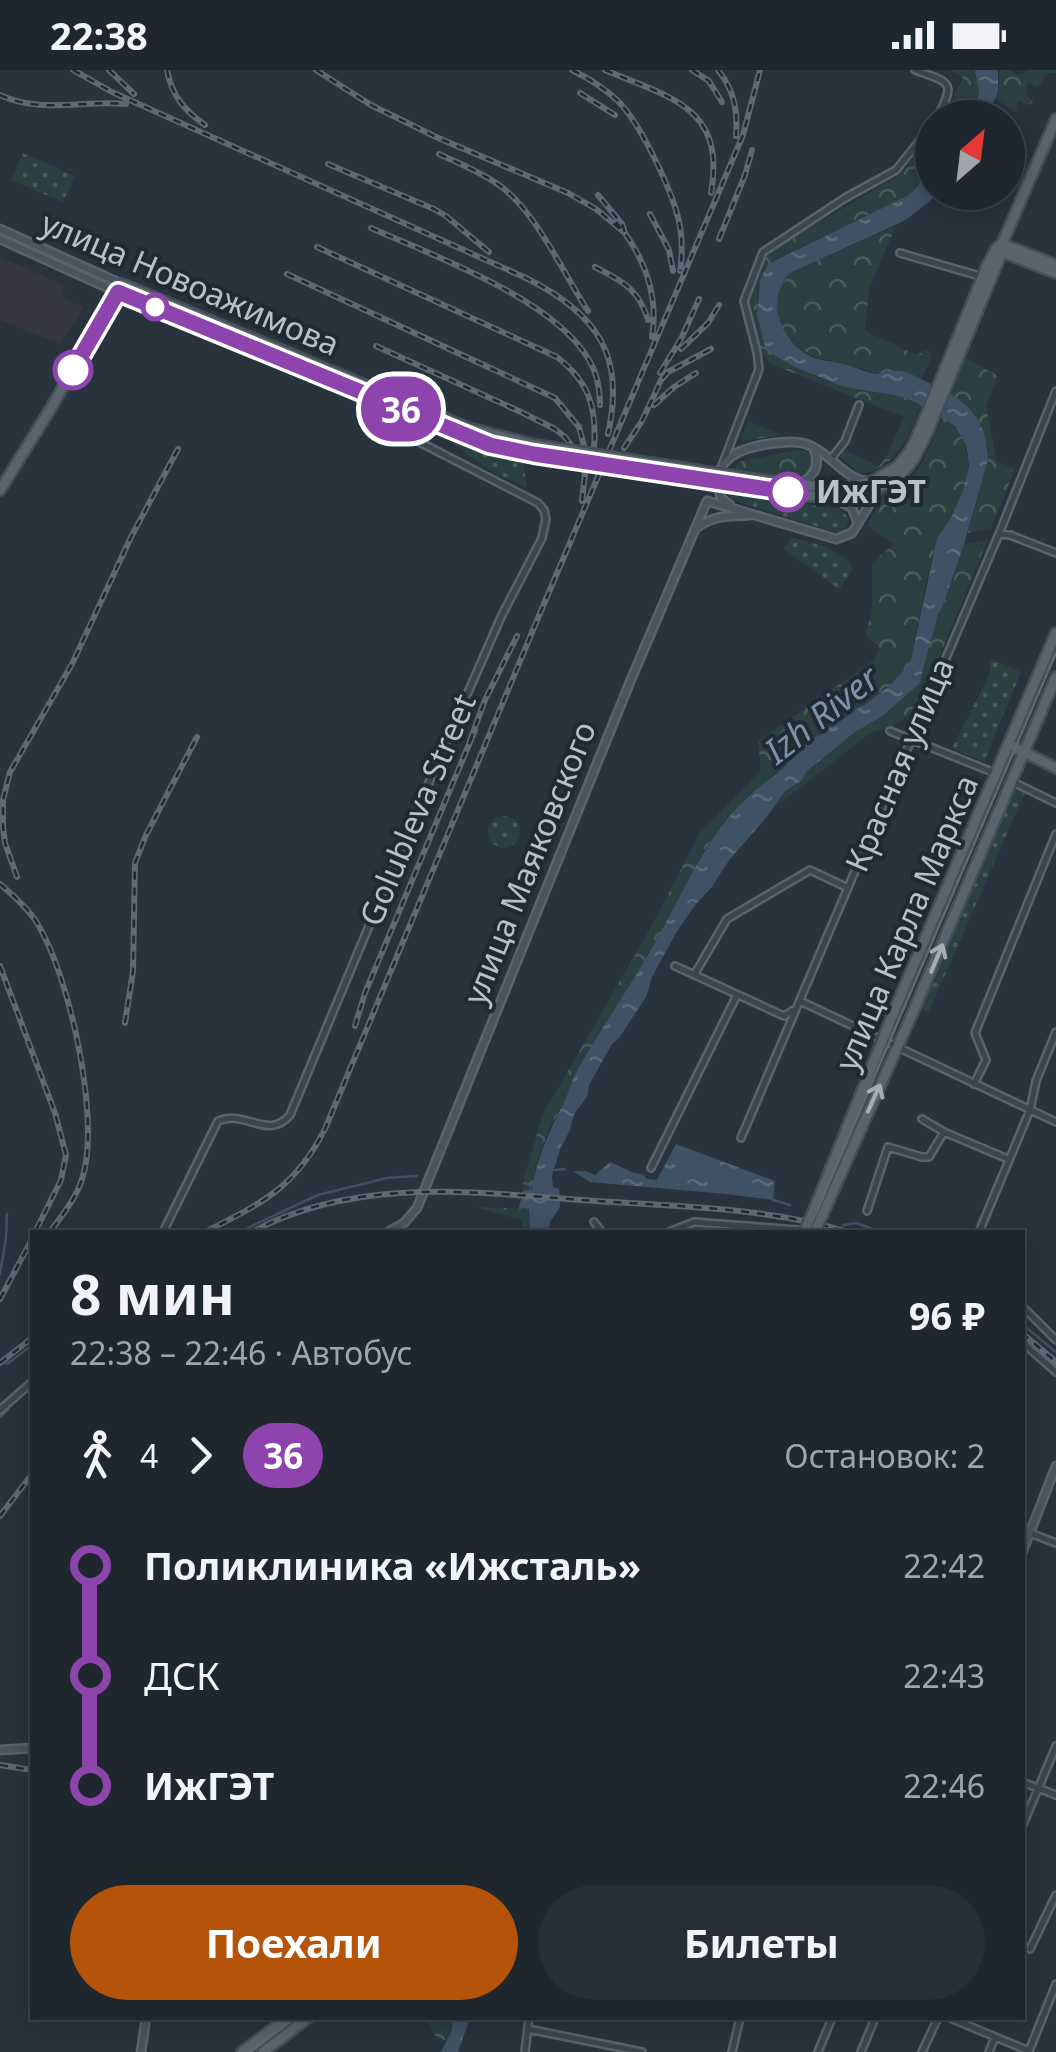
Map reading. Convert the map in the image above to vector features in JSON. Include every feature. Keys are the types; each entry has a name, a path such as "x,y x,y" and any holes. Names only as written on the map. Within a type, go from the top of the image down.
{"main road":[{"path":"716,480 721,498 735,509 836,538 848,536 855,529 876,484 902,462 920,430 1056,119"},
{"name":"улица Новоажимова","path":"0,229 120,288 478,441 828,496 864,492 876,484"},
{"name":"улица Новоажимова","path":"0,239 468,428 534,449"},
{"path":"1002,248 1056,273"},
{"path":"721,468 735,454 756,446 797,442 812,446 855,479 876,484 904,472 915,456 996,249 1056,265"},
{"path":"0,490 120,288"},
{"path":"796,485 815,472 817,457 812,446"},
{"name":"улица Новоажимова","path":"745,482 839,489 876,484"},
{"path":"828,496 852,508 858,522"},
{"name":"улица Маяковского","path":"392,1230 417,1208 707,501 735,509"},
{"path":"695,529 717,516 754,515"},
{"name":"улица Карла Маркса","path":"815,1230 883,1040 1056,633"},
{"name":"улица Карла Маркса","path":"802,1230 819,1212 897,1047 1056,676"},
{"path":"1010,745 1056,768"},
{"path":"1027,1532 1056,1466"},
{"path":"0,1750 30,1748"},
{"path":"141,2052 146,2020"},
{"path":"242,2052 284,2020"},
{"path":"264,2052 305,2020"}],"street":[{"path":"915,70 944,80 946,100"},
{"path":"721,468 759,369 744,302 763,252 896,170 915,146"},
{"path":"900,254 982,277"},
{"name":"Красная улица","path":"741,1138 999,534 1056,391"},
{"name":"Golubleva Street","path":"165,1230 218,1121 225,1117 278,1126 290,1115 432,774 501,616 545,528 544,510 538,503 396,430 388,424 380,400"},
{"path":"832,459 845,440 859,405"},
{"path":"999,534 1056,553"},
{"path":"890,731 998,774"},
{"path":"1013,782 1056,804"},
{"path":"974,1084 986,1060 975,1033 1056,834"},
{"path":"694,975 727,919 810,870 848,888"},
{"path":"675,966 784,1016 799,1005 1056,1122"},
{"path":"651,1168 737,995"},
{"path":"980,1230 1030,1110 1036,1082 1056,1032"},
{"path":"922,1118 944,1132 1008,1159"},
{"path":"868,1210 888,1147 929,1157 944,1132"},
{"path":"594,1222 600,1230"},
{"path":"674,1230 694,1222 772,1230"},
{"path":"1025,1309 1056,1340"},
{"path":"1025,1345 1056,1372"},
{"path":"0,1410 30,1384"},
{"path":"1027,1532 1056,1543"},
{"path":"1025,1820 1056,1746"},
{"path":"1025,1783 1056,1795"},
{"path":"1030,1949 1056,1896"},
{"path":"955,2020 1029,2052 1056,1984"},
{"path":"525,2052 529,2020"},
{"path":"732,2052 740,2020"},
{"path":"818,2052 831,2020"},
{"path":"861,2052 874,2020"},
{"path":"922,2052 937,2020"},
{"path":"528,2029 642,2052"},
{"path":"989,2052 995,2037"}],"shaded area":[{"path":"0,257 65,285 62,298 84,307 60,344 0,320"}],"green space":[{"path":"951,70 975,70 977,100 952,100 963,78"},
{"path":"999,70 1019,74 1056,70 1047,73 1038,87 1028,82 1025,93 1033,102 1029,105 1025,100 997,100"},
{"path":"23,153 75,176 63,202 11,180"},
{"path":"915,155 915,189 909,195 778,258 768,266 758,286 765,346 816,377 922,405 893,458 873,471 860,474 841,458 842,449 879,466 904,417 771,364 758,347 745,302 765,254 900,175"},
{"path":"896,226 869,288 865,331 917,355 925,350 930,352 922,379 902,371 879,374 816,358 798,347 777,318 779,289 790,273"},
{"path":"965,357 998,376 986,406 997,461 1015,469 991,528 968,533 988,460 988,446 951,394"},
{"path":"943,417 955,428 967,451 967,476 959,503 936,543 911,660 895,681 872,700 803,744 788,765 747,797 727,819 704,851 657,941 576,1074 550,1127 536,1164 532,1190 523,1191 542,1116 651,927 700,833 761,770 758,741 874,660 880,648 865,635 872,611 872,563 894,544 867,526 885,493 908,480 921,465"},
{"path":"748,421 782,435 742,441"},
{"path":"453,443 505,460 523,461 527,488 487,469"},
{"path":"807,451 813,460 809,470 801,475 734,469 738,462"},
{"path":"726,492 839,509 849,518 845,531 834,532 742,503"},
{"path":"792,537 827,548 849,562 853,569 839,589 784,549"},
{"path":"987,541 918,709 891,727 870,733 773,809 785,791 801,781 807,771 855,732 881,717 918,684 938,613 964,544"},
{"path":"990,658 1021,672 984,762 952,748 990,673"},
{"path":"1016,786 1026,790 929,1012 919,1008"},
{"path":"504,816 515,821 520,832 515,843 504,848 493,843 488,832 493,821"},
{"path":"475,1207 528,1209 530,1230 522,1230 522,1220"},
{"path":"429,2020 453,2020 448,2039 441,2041"}],"water":[{"path":"975,70 997,70 995,100 977,100"},
{"path":"915,189 915,210 918,210 904,221 790,273 778,296 780,322 794,344 817,359 876,374 909,373 940,388 978,420 988,460 919,684 785,791 695,905 652,977 646,997 612,1044 574,1114 552,1176 553,1187 559,1189 560,1207 548,1230 530,1230 529,1209 519,1208 523,1191 532,1189 544,1145 576,1073 716,835 740,805 787,765 786,758 793,751 871,700 911,660 937,538 951,518 969,467 967,447 955,426 917,403 844,387 772,354 765,346 757,314 760,280 768,264"},
{"path":"676,1144 775,1181 773,1200 590,1182 573,1171 595,1175 610,1162 657,1180"},
{"path":"453,2020 469,2020 458,2052 441,2052"}],"waterway":[{"path":"555,1170 565,1169"},
{"path":"243,1230 318,1195 387,1178 417,1176"},
{"path":"524,1183 533,1185"},
{"path":"773,1200 790,1205"},
{"path":"0,1274 7,1214"},
{"path":"843,1225 856,1223 876,1230"},
{"path":"1025,1326 1056,1352"},
{"path":"3,1360 7,1364 30,1347"},
{"path":"0,1417 8,1410"}],"tunnel":[{"path":"707,501 716,479"}],"tram line":[{"path":"809,1230 1056,653"},
{"path":"250,2052 292,2020"}],"railway":[{"path":"73,70 112,92 550,291 571,306 600,339 613,381 608,434"},
{"path":"109,70 134,94"},
{"path":"167,70 180,102 205,125"},
{"path":"316,70 371,105 436,137 568,193 625,233 598,195"},
{"path":"572,70 617,100 651,152 678,217 680,271"},
{"path":"605,70 671,99 701,124 710,141 711,193"},
{"path":"692,70 709,81 722,102"},
{"path":"718,70 734,101 736,136"},
{"path":"209,1230 244,1212 289,1180 325,1129 743,135 760,70"},
{"path":"580,93 615,115"},
{"path":"0,95 31,104 126,104"},
{"path":"719,239 752,150"},
{"path":"439,154 510,194 535,224 588,311"},
{"path":"328,164 434,209 489,252"},
{"path":"650,214 669,250 673,271"},
{"path":"616,222 647,276 653,306 652,337"},
{"path":"371,228 490,282 549,318 589,360 598,382 600,405"},
{"path":"317,247 557,357 577,377 589,397 594,449"},
{"path":"595,267 628,287 648,320"},
{"path":"287,274 555,398 579,427 588,461"},
{"path":"660,373 699,299"},
{"path":"681,349 708,323 719,305"},
{"path":"376,346 555,429 579,455 585,474 582,501"},
{"path":"624,448 668,372 711,349"},
{"path":"654,405 696,373"},
{"path":"17,877 3,827 3,800 10,772 72,664 131,537 178,449"},
{"path":"470,741 485,700 517,636"},
{"path":"355,1026 365,993 475,730"},
{"path":"125,1023 133,971 135,863 197,737"},
{"path":"0,884 29,912 49,946 70,1009 84,1081 88,1146 84,1172 74,1196 51,1230"},
{"path":"0,966 55,1113 66,1155 61,1180 36,1230"},
{"path":"256,1230 294,1213 338,1201 429,1192 732,1210 841,1230"},
{"path":"0,1299 30,1243"},
{"path":"1025,1336 1056,1362"},
{"path":"0,1363 30,1340"},
{"path":"0,1516 30,1477"},
{"path":"0,1765 30,1770"}],"bus line":[{"name":"36","path":"73,370 118,292 490,445 788,492"}],"place":[{"name":"ИжГЭТ","path":"788,492"}],"water label":[{"name":"Izh River","path":"822,715"}]}
